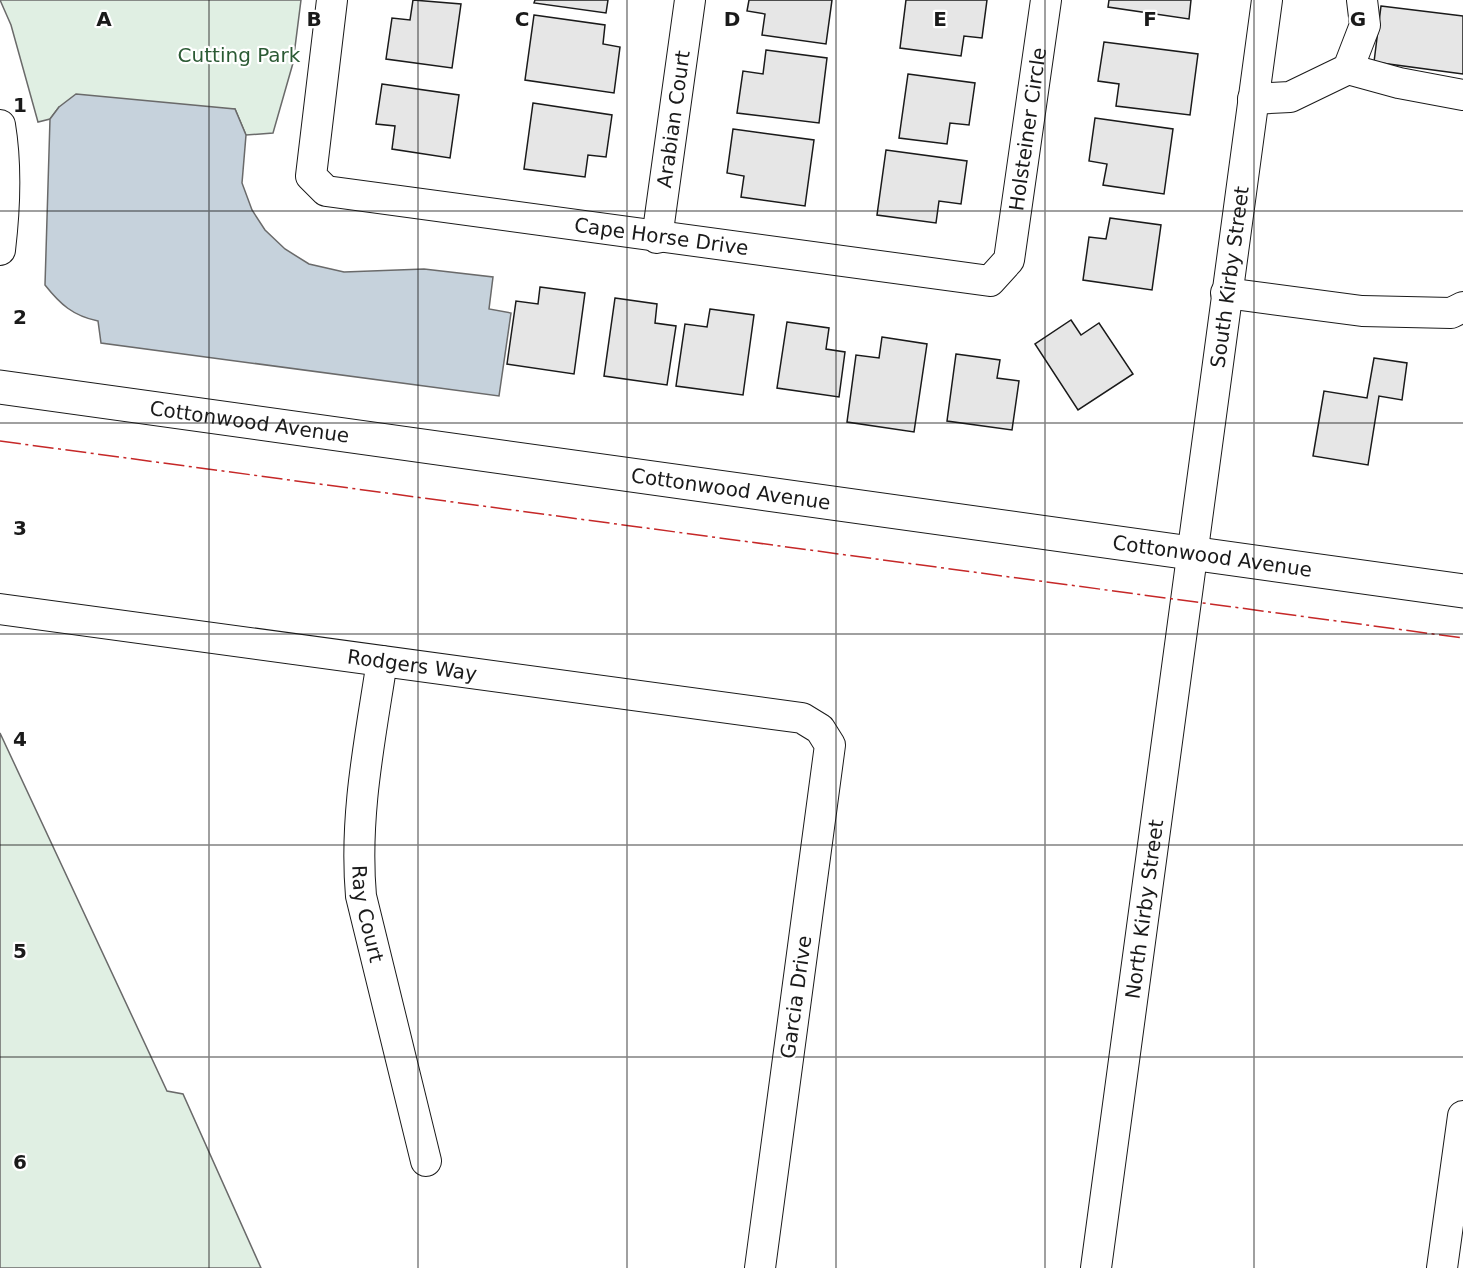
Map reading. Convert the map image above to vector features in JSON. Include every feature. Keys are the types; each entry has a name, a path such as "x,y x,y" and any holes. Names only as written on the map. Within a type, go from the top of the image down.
{"main road":[{"name":"Cottonwood Avenue","path":"0,387 1463,591"}],"street":[{"name":"Cape Horse Drive","path":"332,0 311,176 326,191 657,238 990,281 1009,260"},
{"name":"Arabian Court","path":"657,238 690,0"},
{"name":"Holsteiner Circle","path":"1009,260 1046,0"},
{"name":"South Kirby Street","path":"1191,552 1267,0"},
{"path":"1348,69 1365,24 1362,0"},
{"path":"1253,99 1290,97 1348,69 1399,83 1463,95"},
{"path":"0,125 5,166 5,210 0,250"},
{"path":"1226,293 1362,312 1451,313 1463,307"},
{"name":"North Kirby Street","path":"1096,1268 1191,552"},
{"name":"Rodgers Way","path":"0,609 802,718 820,729"},
{"name":"Ray Court","path":"382,661 359,807 357,855 361,896 426,1161"},
{"name":"Garcia Drive","path":"760,1268 830,745 820,729"},
{"path":"1442,1268 1457,1204 1463,1116"}],"green space":[{"name":"Cutting Park","path":"0,0 301,0 293,63 273,133 246,135 235,109 59,107 50,119 38,122 11,25"},
{"path":"0,733 167,1091 183,1094 261,1268 0,1268"}],"shaded area":[{"path":"76,94 235,109 246,135 242,183 252,210 265,230 285,249 309,264 344,272 424,269 493,277 489,309 511,313 499,396 101,343 98,321 81,316 68,308 45,285 50,119 59,107"}],"building":[{"path":"413,0 461,4 452,68 386,59 392,18 410,20"},
{"path":"535,0 608,0 606,13 534,3"},
{"path":"749,0 832,0 826,44 762,35 765,14 747,11"},
{"path":"906,0 987,0 982,38 964,36 961,56 900,48"},
{"path":"1109,0 1191,0 1189,19 1108,7"},
{"path":"1381,6 1463,16 1463,74 1374,62"},
{"path":"534,15 605,25 603,44 620,47 614,93 525,80"},
{"path":"1104,42 1198,54 1190,115 1116,106 1119,84 1098,81"},
{"path":"766,50 827,58 819,123 737,113 743,71 763,74"},
{"path":"908,74 975,83 969,125 950,123 947,144 899,138"},
{"path":"382,84 459,95 450,158 392,149 395,126 376,124"},
{"path":"533,103 612,115 606,157 588,155 585,177 524,169"},
{"path":"1095,118 1173,129 1164,194 1103,185 1107,164 1089,161"},
{"path":"733,129 814,140 805,206 741,197 744,176 727,173"},
{"path":"886,150 967,161 961,204 939,201 936,223 877,215"},
{"path":"1110,218 1161,225 1152,290 1083,280 1089,237 1106,239"},
{"path":"540,287 585,293 574,374 507,364 516,301 538,304"},
{"path":"615,298 657,304 655,323 676,326 667,385 604,376"},
{"path":"710,309 754,315 743,395 676,386 685,324 707,327"},
{"path":"1071,320 1081,335 1099,323 1133,374 1078,410 1035,344"},
{"path":"787,322 829,328 826,349 845,352 839,397 777,388"},
{"path":"882,337 927,344 914,432 847,422 856,355 879,358"},
{"path":"956,354 1000,360 997,378 1019,381 1012,430 947,421"},
{"path":"1374,358 1407,363 1402,400 1379,396 1368,465 1313,456 1324,391 1367,398"}],"power":[{"path":"0,441 1463,638"}]}
